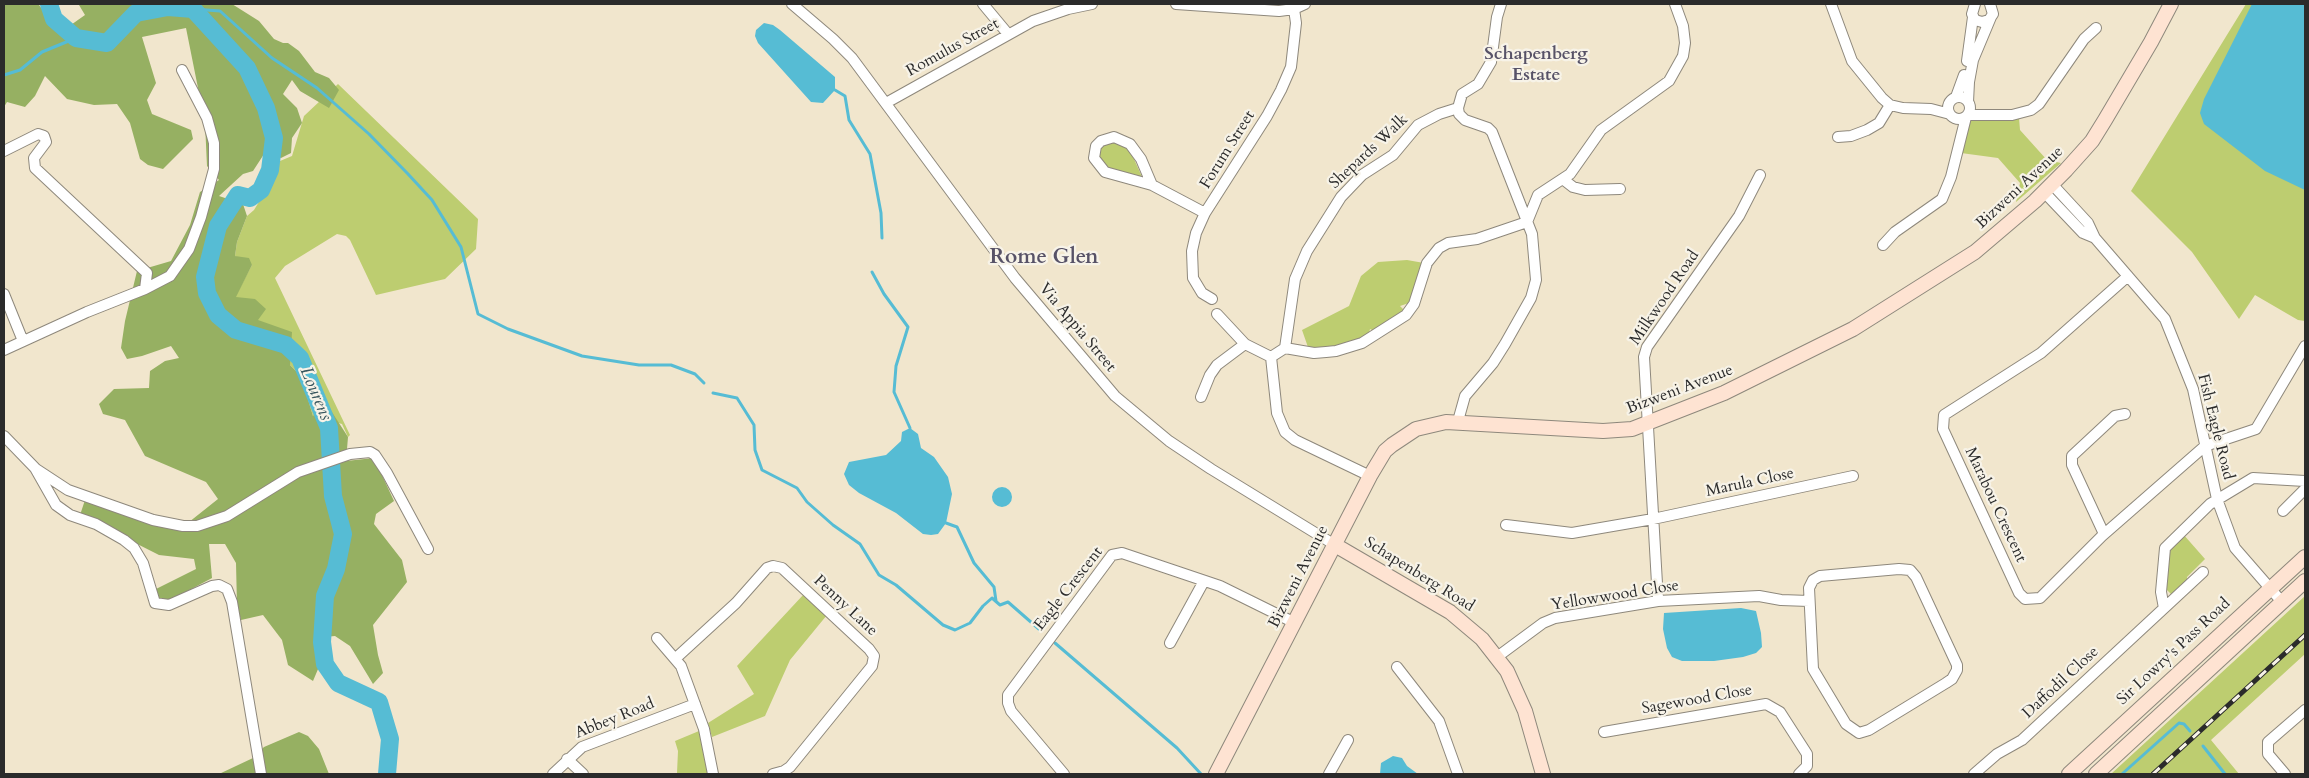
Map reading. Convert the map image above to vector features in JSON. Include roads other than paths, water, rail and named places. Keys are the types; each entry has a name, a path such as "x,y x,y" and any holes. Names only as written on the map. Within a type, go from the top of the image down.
{"street":[{"name":"Via Appia Street","path":"792,4 828,34 852,58 1015,278 1116,396 1136,416 1204,465 1335,545"},
{"path":"983,4 1008,34"},
{"name":"Romulus Street","path":"886,103 1008,34 1049,15 1092,4"},
{"path":"1176,4 1278,11 1294,9 1306,4"},
{"path":"1458,422 1465,396 1493,363 1531,298 1536,280 1536,259 1532,234 1492,132 1488,128 1465,120 1459,114 1458,108 1462,94 1478,84 1491,62 1497,17 1501,4"},
{"path":"1271,357 1285,348 1314,353 1336,351 1362,343 1406,315 1420,292 1427,263 1439,248 1448,243 1477,239 1527,222 1538,195 1546,188 1564,180 1570,174 1601,130 1669,81 1683,56 1685,44 1683,26 1675,4"},
{"path":"1831,4 1852,61 1873,89 1890,105 1981,114 2012,115 2031,110 2039,104 2084,39 2096,28"},
{"path":"1963,112 1948,108 1965,74 1973,17 1971,10 1974,4"},
{"path":"1990,4 1992,16"},
{"name":"Bizweni Avenue","path":"1216,774 1370,476 1385,451 1416,429 1458,422 1603,431 1632,429 1647,425 1724,393 1853,329 1975,252 2048,188 2092,141 2151,42 2171,4"},
{"path":"1883,245 1895,232 1942,199 1952,178 1973,60 1992,16 2001,5"},
{"name":"Forum Street","path":"1212,299 1202,293 1196,286 1191,267 1196,233 1205,213 1281,90 1291,67 1296,23 1294,9"},
{"path":"1973,17 1982,22 1992,16"},
{"path":"4,350 87,312 145,290 170,276 189,249 201,217 214,168 214,143 207,118 182,70"},
{"path":"1931,109 1963,98 1963,112"},
{"path":"1838,137 1851,136 1879,123 1890,105"},
{"name":"Shepards Walk","path":"1285,348 1289,307 1295,279 1307,251 1342,197 1362,175 1393,155 1423,122 1458,108"},
{"path":"4,150 38,134 44,136 46,142 34,158 35,168 147,273 145,290"},
{"path":"1152,185 1141,159 1130,144 1114,137 1101,141 1096,146 1094,158 1105,172 1152,185 1205,213"},
{"name":"Milkwood Road","path":"1658,601 1643,360 1647,348 1739,216 1760,174"},
{"path":"1564,180 1573,187 1585,190 1620,189"},
{"name":"Fish Eagle Road","path":"2048,188 2083,233 2095,238 2162,314 2168,324 2193,389 2217,499 2237,550 2282,602"},
{"name":"Marabou Crescent","path":"2128,276 2041,353 1947,411 1942,420 1942,429 2021,596 2029,600 2040,598 2104,534 2205,446"},
{"path":"4,294 23,340"},
{"path":"1218,314 1245,344 1271,357"},
{"path":"1201,397 1210,375 1217,365 1245,344"},
{"path":"2205,446 2256,430 2305,346"},
{"path":"1271,357 1277,413 1285,432 1295,440 1370,476"},
{"path":"2104,534 2072,465 2072,456 2115,416 2124,414"},
{"path":"4,436 35,468 68,490 153,520 183,526 197,526 227,516 282,481 318,465 358,452 375,455 428,549"},
{"path":"35,468 51,500 62,510 96,524 134,548 143,563 155,603 169,605 212,586 223,586 227,589 232,602 261,774"},
{"name":"Marula Close","path":"1506,525 1572,533 1653,519 1853,476"},
{"path":"2164,608 2161,592 2165,548 2217,499 2253,478 2305,481"},
{"path":"2283,511 2305,489"},
{"name":"Schapenberg Road","path":"1335,545 1450,612 1470,627 1498,657 1507,671 1525,711 1543,774"},
{"name":"Eagle Crescent","path":"1064,774 1008,707 1007,699 1009,691 1112,554 1122,553 1204,581 1244,597 1295,623"},
{"name":"Sir Lowry's Pass Road","path":"2069,774 2269,588 2305,557"},
{"name":"Penny Lane","path":"676,658 736,603 767,568 773,566 782,568 869,648 874,656 872,666 790,766 784,771 773,774"},
{"path":"1910,570 1916,577 1957,664 1955,675 1946,683 1870,730 1862,733 1855,732 1846,724 1813,668 1809,601 1809,588 1816,577 1910,570"},
{"name":"Daffodil Close","path":"1974,774 1997,754 2022,740 2204,572"},
{"path":"1170,643 1204,581"},
{"path":"2096,774 2305,581"},
{"name":"Yellowwood Close","path":"1498,657 1539,625 1551,619 1658,601 1759,596 1781,600 1809,601"},
{"path":"657,638 676,658 695,704 704,729 713,774"},
{"path":"1397,667 1439,721 1458,774"},
{"name":"Abbey Road","path":"553,774 577,750 595,740 695,704"},
{"name":"Sagewood Close","path":"1604,732 1766,704 1780,712 1807,754 1807,766 1799,774"},
{"path":"2284,774 2268,754 2268,742 2305,710"},
{"path":"1329,774 1348,740"},
{"path":"567,759 583,774"}],"water":[{"path":"2252,4 2305,4 2305,190 2265,171 2204,124 2200,113 2204,99"},
{"path":"764,23 773,25 780,30 835,77 835,90 823,103 811,102 758,43 755,36 756,30"},
{"path":"910,428 918,434 921,448 934,457 948,477 952,494 946,523 938,534 923,534 896,513 859,493 849,485 844,474 849,462 886,455 901,441 902,432"},
{"path":"1002,487 1009,490 1012,497 1009,504 1002,507 995,504 992,497 995,490"},
{"path":"1741,608 1756,611 1762,647 1756,653 1714,661 1682,661 1672,657 1667,648 1663,629 1664,613"},
{"path":"1393,756 1402,758 1407,766 1418,774 1380,774 1381,763"}],"waterway":[{"name":"Lourens","path":"49,4 54,19 76,38 107,43 136,13 168,7 193,9 247,68 266,108 274,138 270,170 261,190 250,198 238,195 218,226 205,277 207,293 218,315 236,330 286,345 300,358 329,428 333,496 343,534 336,569 325,596 322,642 325,664 338,683 379,702 390,739 387,774"},
{"path":"193,9 220,11 272,58 317,88 369,134 408,174 432,200 461,247 478,314 508,329 582,356 639,365 671,365 695,374 704,383"},
{"name":"Lourens","path":"4,75 20,70 42,52 76,38"},
{"path":"835,90 845,96 849,120 870,154 881,213 882,238"},
{"path":"872,272 884,294 908,327 896,366 894,392 910,428"},
{"path":"713,393 737,398 754,425 755,450 762,470 797,488 807,502 833,525 860,544 879,575 896,585 943,625 955,630 970,623 992,598 1000,605 1008,602 1040,630"},
{"path":"946,523 957,527 974,563 994,587 996,601"},
{"path":"1055,643 1177,748 1201,774"},
{"path":"2122,774 2179,723 2184,724 2190,731"},
{"path":"2203,746 2225,774"}],"railway":[{"path":"2153,774 2305,635"}],"district":[{"name":"Schapenberg Estate","path":"1536,65"},
{"name":"Rome Glen","path":"1044,258"}]}
